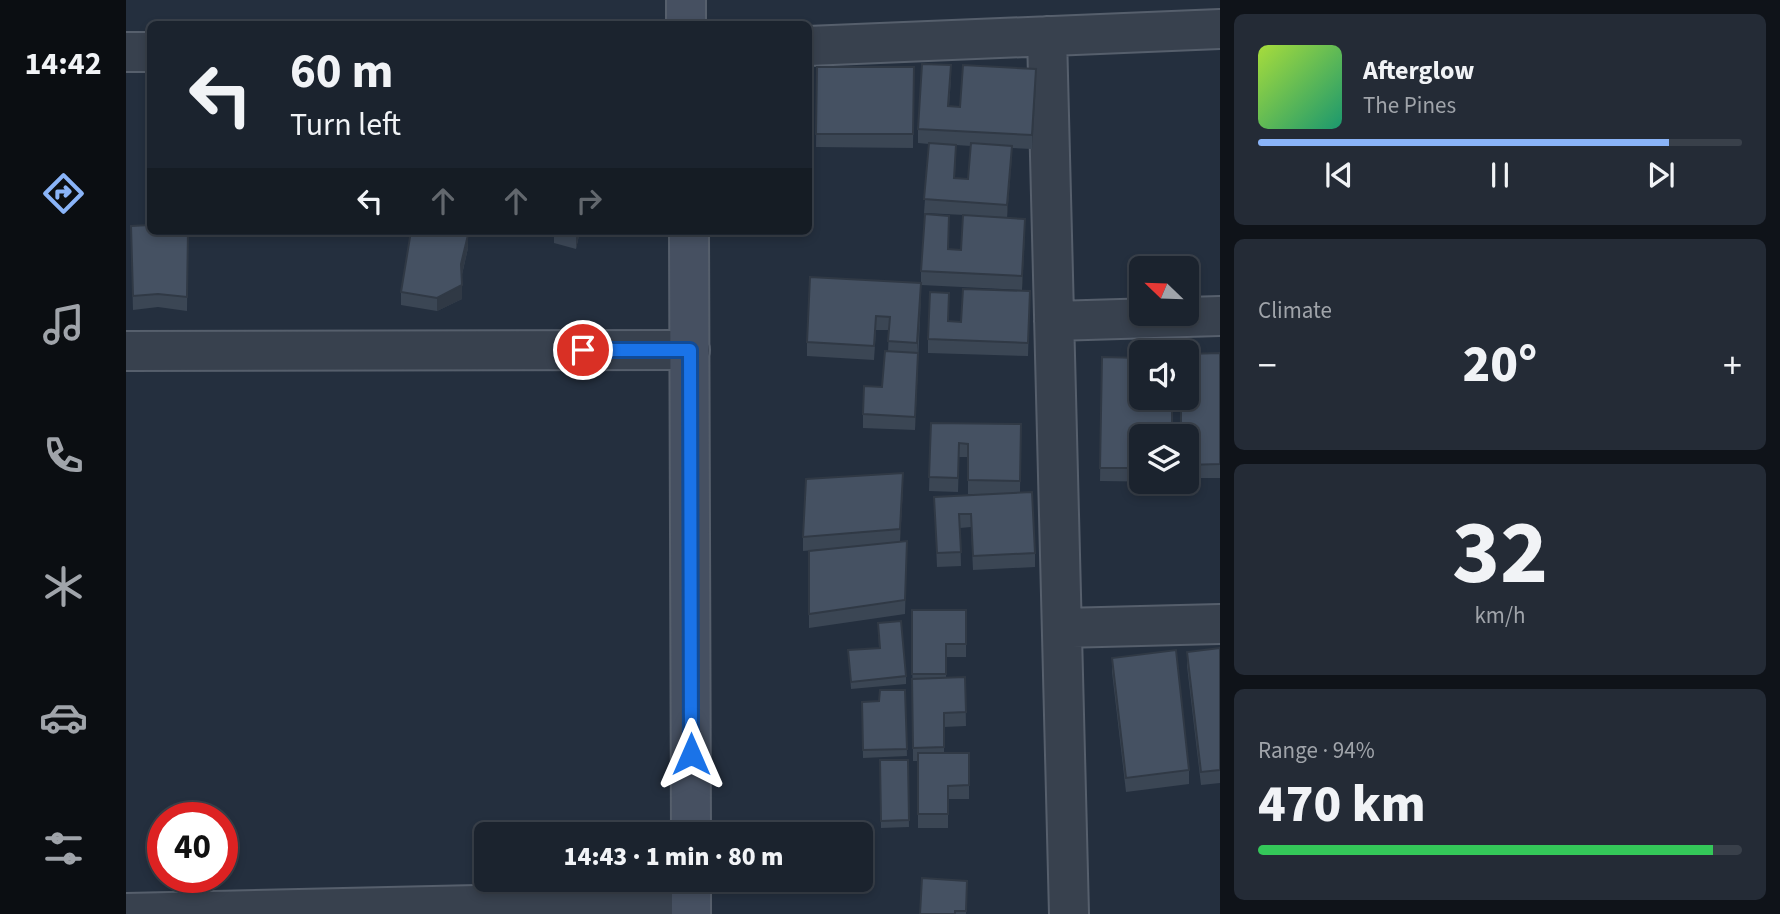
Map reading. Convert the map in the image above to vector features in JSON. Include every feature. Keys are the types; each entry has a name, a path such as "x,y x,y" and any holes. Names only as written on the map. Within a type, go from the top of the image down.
{"street":[{"path":"686,0 686,21"},
{"path":"812,46 1220,29"},
{"path":"1048,36 1069,914"},
{"path":"126,52 147,52"},
{"path":"688,235 691,822"},
{"path":"1054,321 1220,316"},
{"path":"126,351 690,350"},
{"path":"1062,628 1220,624"},
{"path":"126,913 691,898"}],"building":[{"path":"922,64 951,65 948,106 960,107 963,65 1036,69 1032,135 918,129"},
{"path":"817,67 914,67 913,134 816,134"},
{"path":"929,143 956,145 954,178 968,179 971,143 1012,146 1007,205 924,199"},
{"path":"925,214 949,216 948,249 961,250 963,215 1025,219 1022,276 921,271"},
{"path":"147,225 147,235 188,235 187,297 158,294 133,296 131,226"},
{"path":"410,235 468,235 461,264 462,285 437,298 401,292"},
{"path":"810,277 921,283 917,343 888,341 890,317 876,316 874,346 807,342"},
{"path":"963,289 1030,291 1028,343 928,339 930,292 949,293 948,321 961,322"},
{"path":"885,351 918,353 915,417 863,414 864,386 882,387"},
{"path":"1220,353 1220,464 1199,465 1199,424 1181,424 1181,410 1199,410 1199,354"},
{"path":"1102,357 1129,358 1129,410 1172,410 1172,424 1129,424 1129,468 1100,468"},
{"path":"931,423 1021,424 1020,481 968,480 968,444 959,443 958,478 929,477"},
{"path":"903,473 900,529 803,537 806,479"},
{"path":"1032,492 1035,553 973,556 971,514 959,514 961,552 937,553 934,497"},
{"path":"907,541 905,600 809,614 809,551"},
{"path":"912,610 966,610 966,644 946,644 946,674 912,674"},
{"path":"901,621 906,676 851,682 848,650 880,648 878,623"},
{"path":"1220,648 1220,770 1201,772 1187,652"},
{"path":"1176,650 1189,770 1126,778 1112,658"},
{"path":"965,677 966,712 944,713 944,747 913,748 912,679"},
{"path":"880,690 905,690 907,749 863,750 862,702 879,701"},
{"path":"918,753 969,753 969,785 948,786 948,814 918,814"},
{"path":"880,760 908,760 909,820 881,821"},
{"path":"922,878 967,881 966,911 955,911 955,914 920,914"}],"route":[{"path":"583,350 690,350 691,754"}]}
